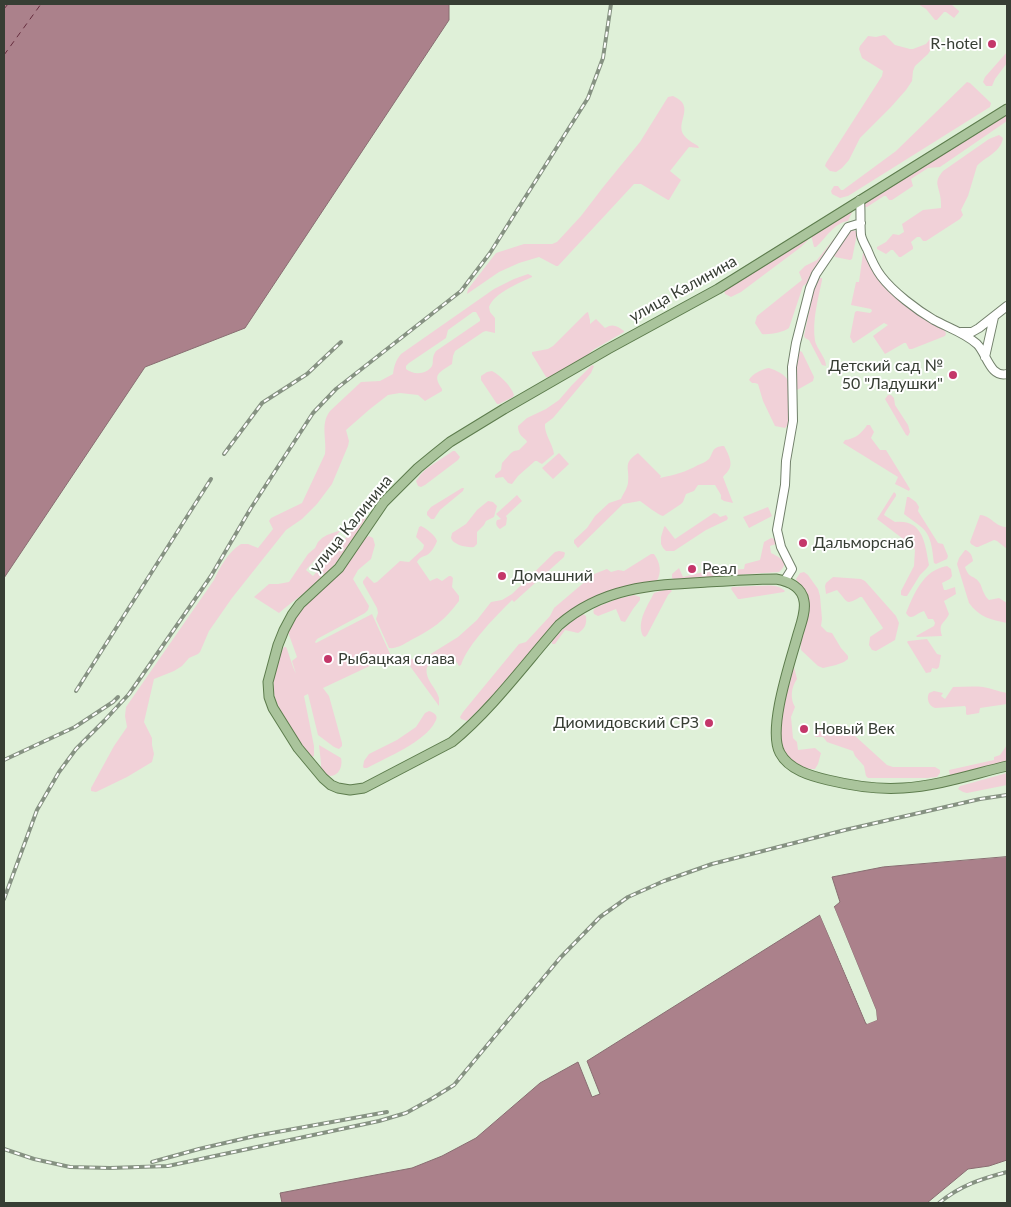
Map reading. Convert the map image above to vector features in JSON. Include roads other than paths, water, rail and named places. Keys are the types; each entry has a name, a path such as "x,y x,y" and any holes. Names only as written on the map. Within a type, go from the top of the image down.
{"main road":[{"name":"улица Калинина","path":"785,580 754,579 663,584 632,589 590,603 559,626 504,690 452,742 364,788 342,789 327,782 298,748 276,714 269,697 268,682 278,645 292,615 300,604 339,568 384,502 424,463 450,442 534,390 718,288 1007,109"},
{"path":"785,580 797,587 804,601 804,608 779,708 777,738 780,753 788,762 799,771 818,777 856,786 890,789 929,785 1007,766"}],"street":[{"path":"860,200 861,236 875,268 885,280 922,312 947,327 961,332 978,345 997,373 1002,376 1007,374"},
{"path":"785,580 792,569 781,548 778,530 785,485 786,461 794,415 792,367 796,343 810,288 816,274 848,227 861,223"},
{"path":"961,332 972,332 1007,306"},
{"path":"985,357 994,317"}],"railway":[{"path":"4,899 37,810 59,772 76,749 129,694 211,576 251,508 313,413 336,389 461,291 490,253 588,98 603,58 611,4"},
{"path":"224,454 262,403 307,374 341,342"},
{"path":"76,691 211,479"},
{"path":"4,760 75,727 118,697"},
{"path":"4,1149 34,1159 70,1167 168,1166 379,1121 406,1113 454,1085 560,958 600,917 628,897 664,881 712,864 845,830 980,799 1007,795"},
{"path":"152,1162 255,1136 387,1112"},
{"path":"939,1203 971,1183 1007,1172"}],"place":[{"name":"R-hotel","path":"992,44"},
{"name":"Детский сад № 50 \"Ладушки\"","path":"953,375"},
{"name":"Дальморснаб","path":"803,543"},
{"name":"Реал","path":"692,569"},
{"name":"Домашний","path":"502,576"},
{"name":"Рыбацкая слава","path":"328,659"},
{"name":"Диомидовский СРЗ","path":"709,723"},
{"name":"Новый Век","path":"804,729"}]}
